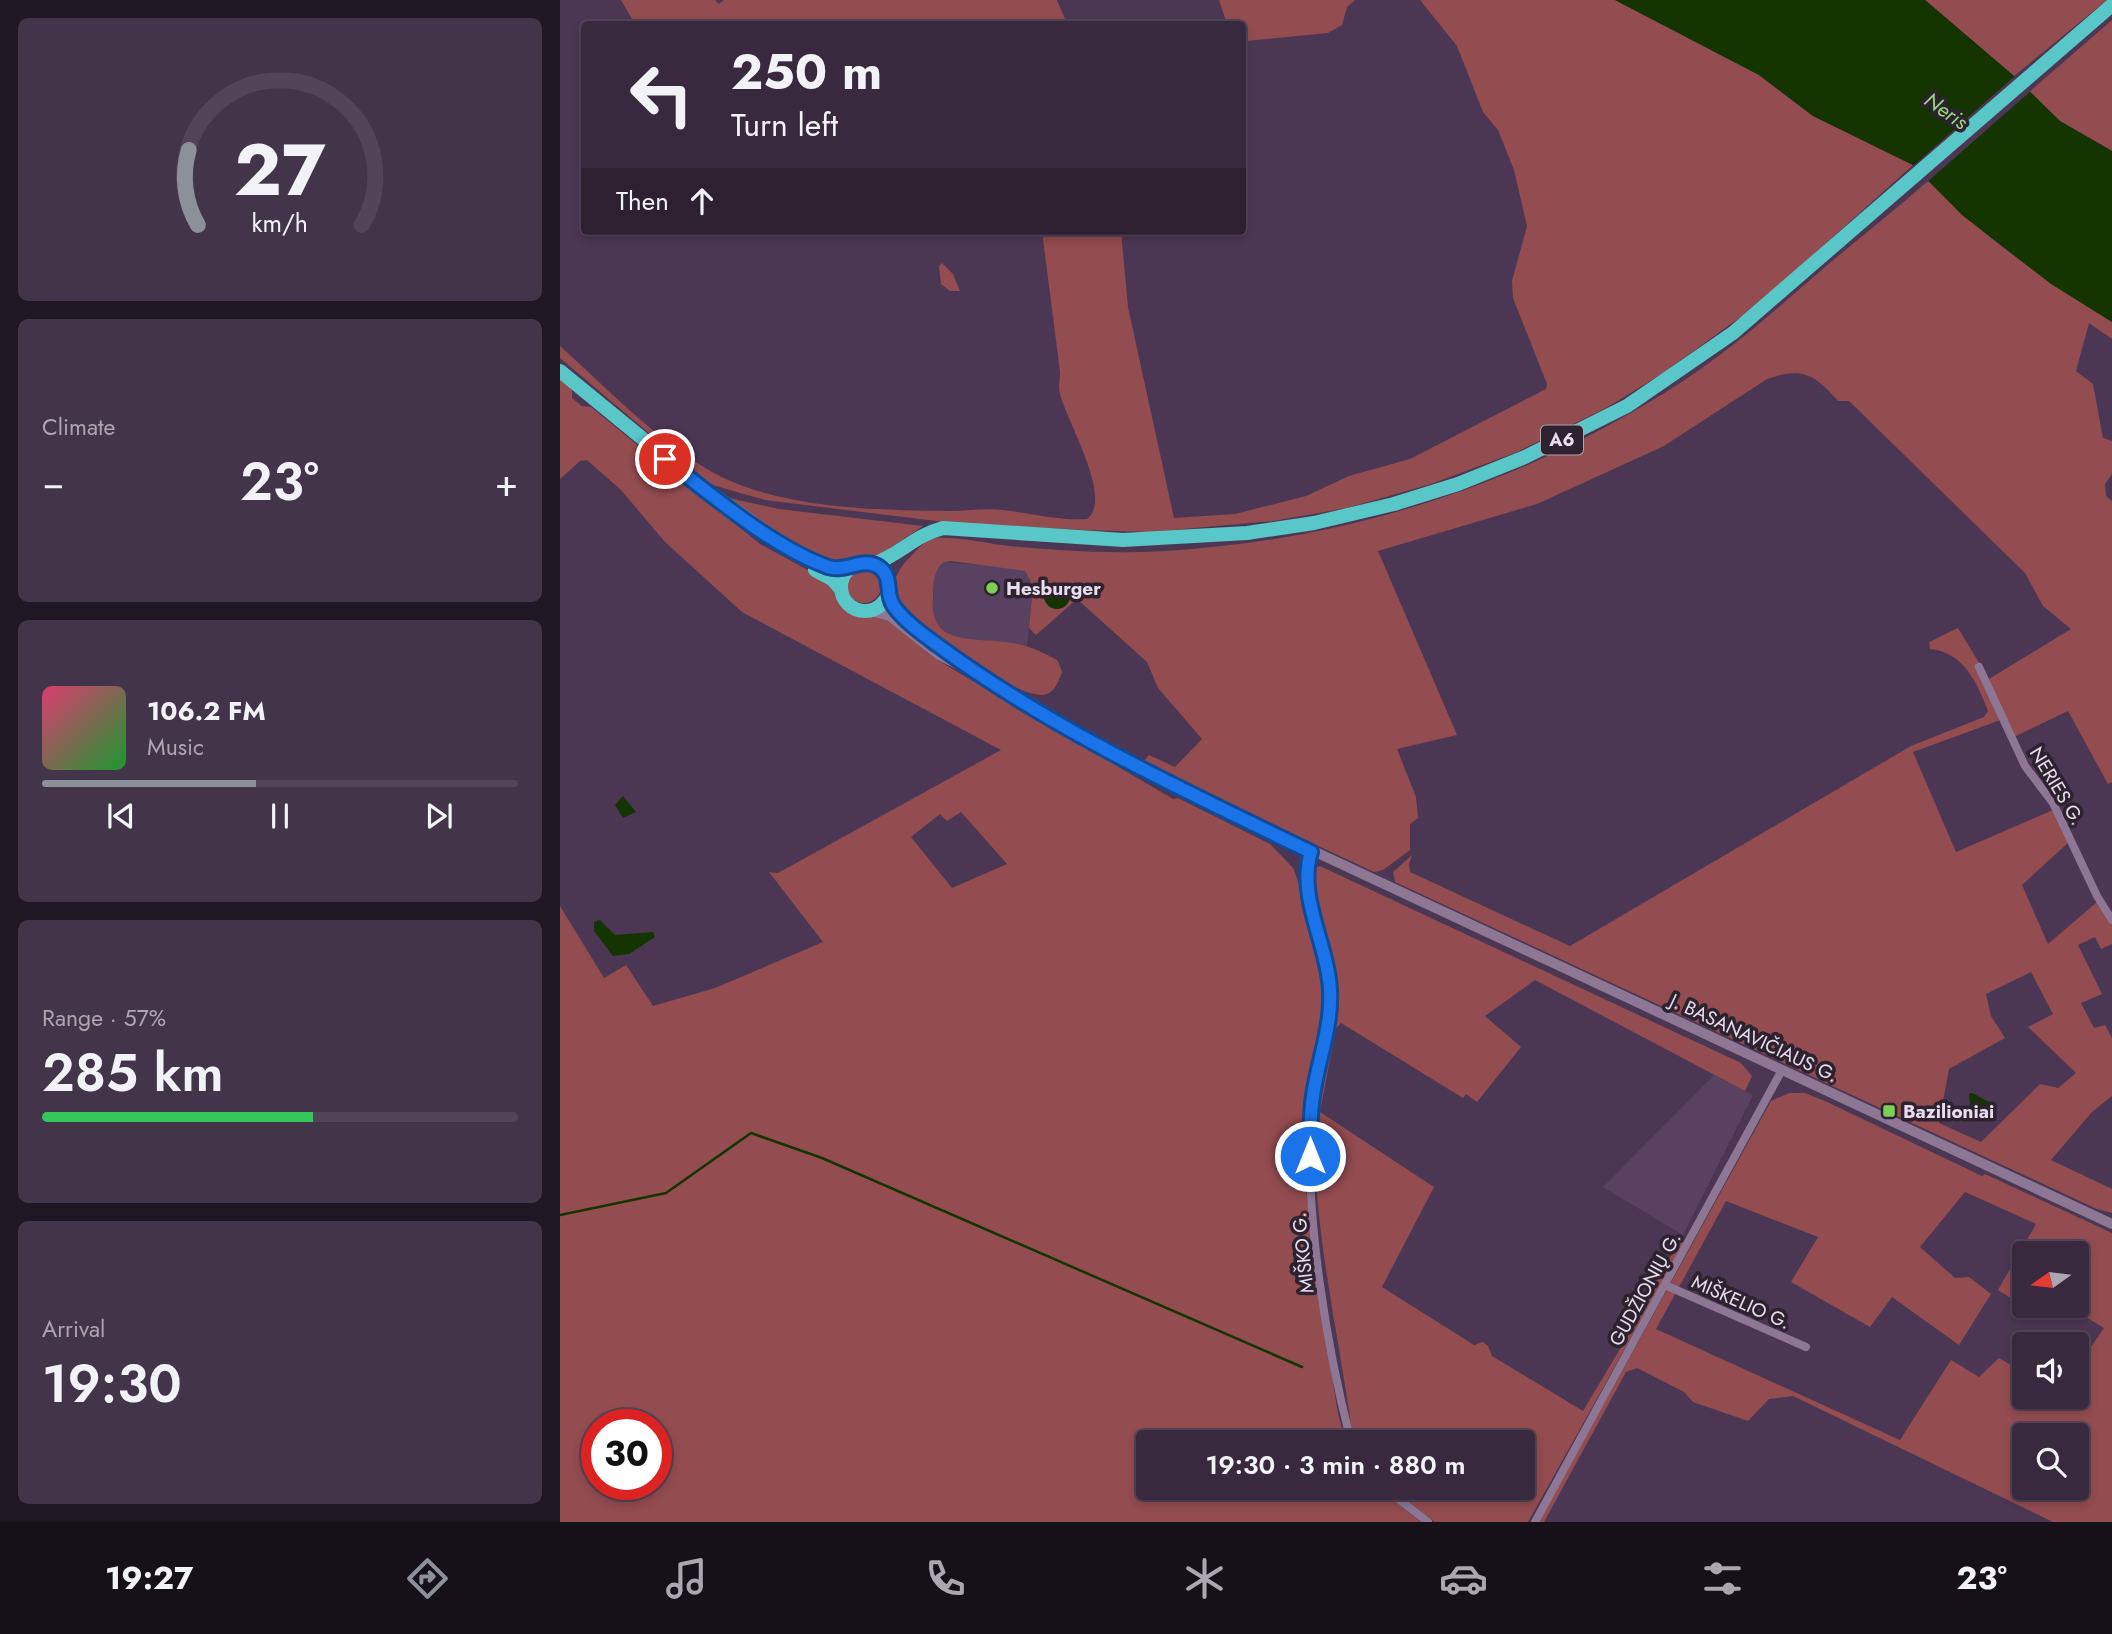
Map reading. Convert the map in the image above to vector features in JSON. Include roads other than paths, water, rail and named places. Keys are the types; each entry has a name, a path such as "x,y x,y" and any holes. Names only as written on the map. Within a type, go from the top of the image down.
{"highway":[{"name":"A6","path":"873,564 886,559 918,536 957,528 1096,540 1207,537 1314,523 1436,491 1559,441 1664,383 1756,316 2112,5"},
{"path":"560,371 758,537 825,574 841,589 847,603 861,611 869,611 881,605 895,564 930,532"},
{"path":"693,481 793,550 828,566 873,564 886,574 888,588"},
{"path":"841,589 843,576 852,566"}],"main road":[{"path":"888,588 895,608 912,625 981,676"},
{"path":"869,611 890,616 939,655 981,676"},
{"name":"J. BASANAVIČIAUS G.","path":"981,676 1170,784 2112,1224"}],"street":[{"name":"NERIES G.","path":"1979,667 2020,756 2053,803 2097,896 2112,920"},
{"name":"MIŠKO G.","path":"1311,852 1307,863 1308,887 1326,967 1330,1007 1326,1041 1313,1094 1310,1175 1322,1290 1340,1400 1348,1430"},
{"name":"GUDŽIONIŲ G.","path":"1535,1522 1782,1070"},
{"name":"MIŠKELIO G.","path":"1664,1285 1806,1347"},
{"path":"1400,1500 1428,1522"}],"water":[{"name":"Neris","path":"1615,0 1925,0 2014,76 2060,121 2112,151 2112,322 2051,284 1962,215 1913,165 1813,116 1759,75"},
{"path":"1057,583 1066,587 1070,596 1066,605 1057,609 1048,605 1044,596 1048,587"},
{"path":"623,796 636,812 623,818 615,805"},
{"path":"600,920 615,935 653,932 655,937 629,954 613,956 594,931 594,922"},
{"path":"1969,1094 1993,1104 1989,1114 1970,1105"}],"waterway":[{"path":"560,1215 666,1193 751,1133 822,1158 1302,1367"}],"place":[{"name":"Hesburger","path":"992,588"},
{"name":"Bazilioniai","path":"1889,1111"}]}
